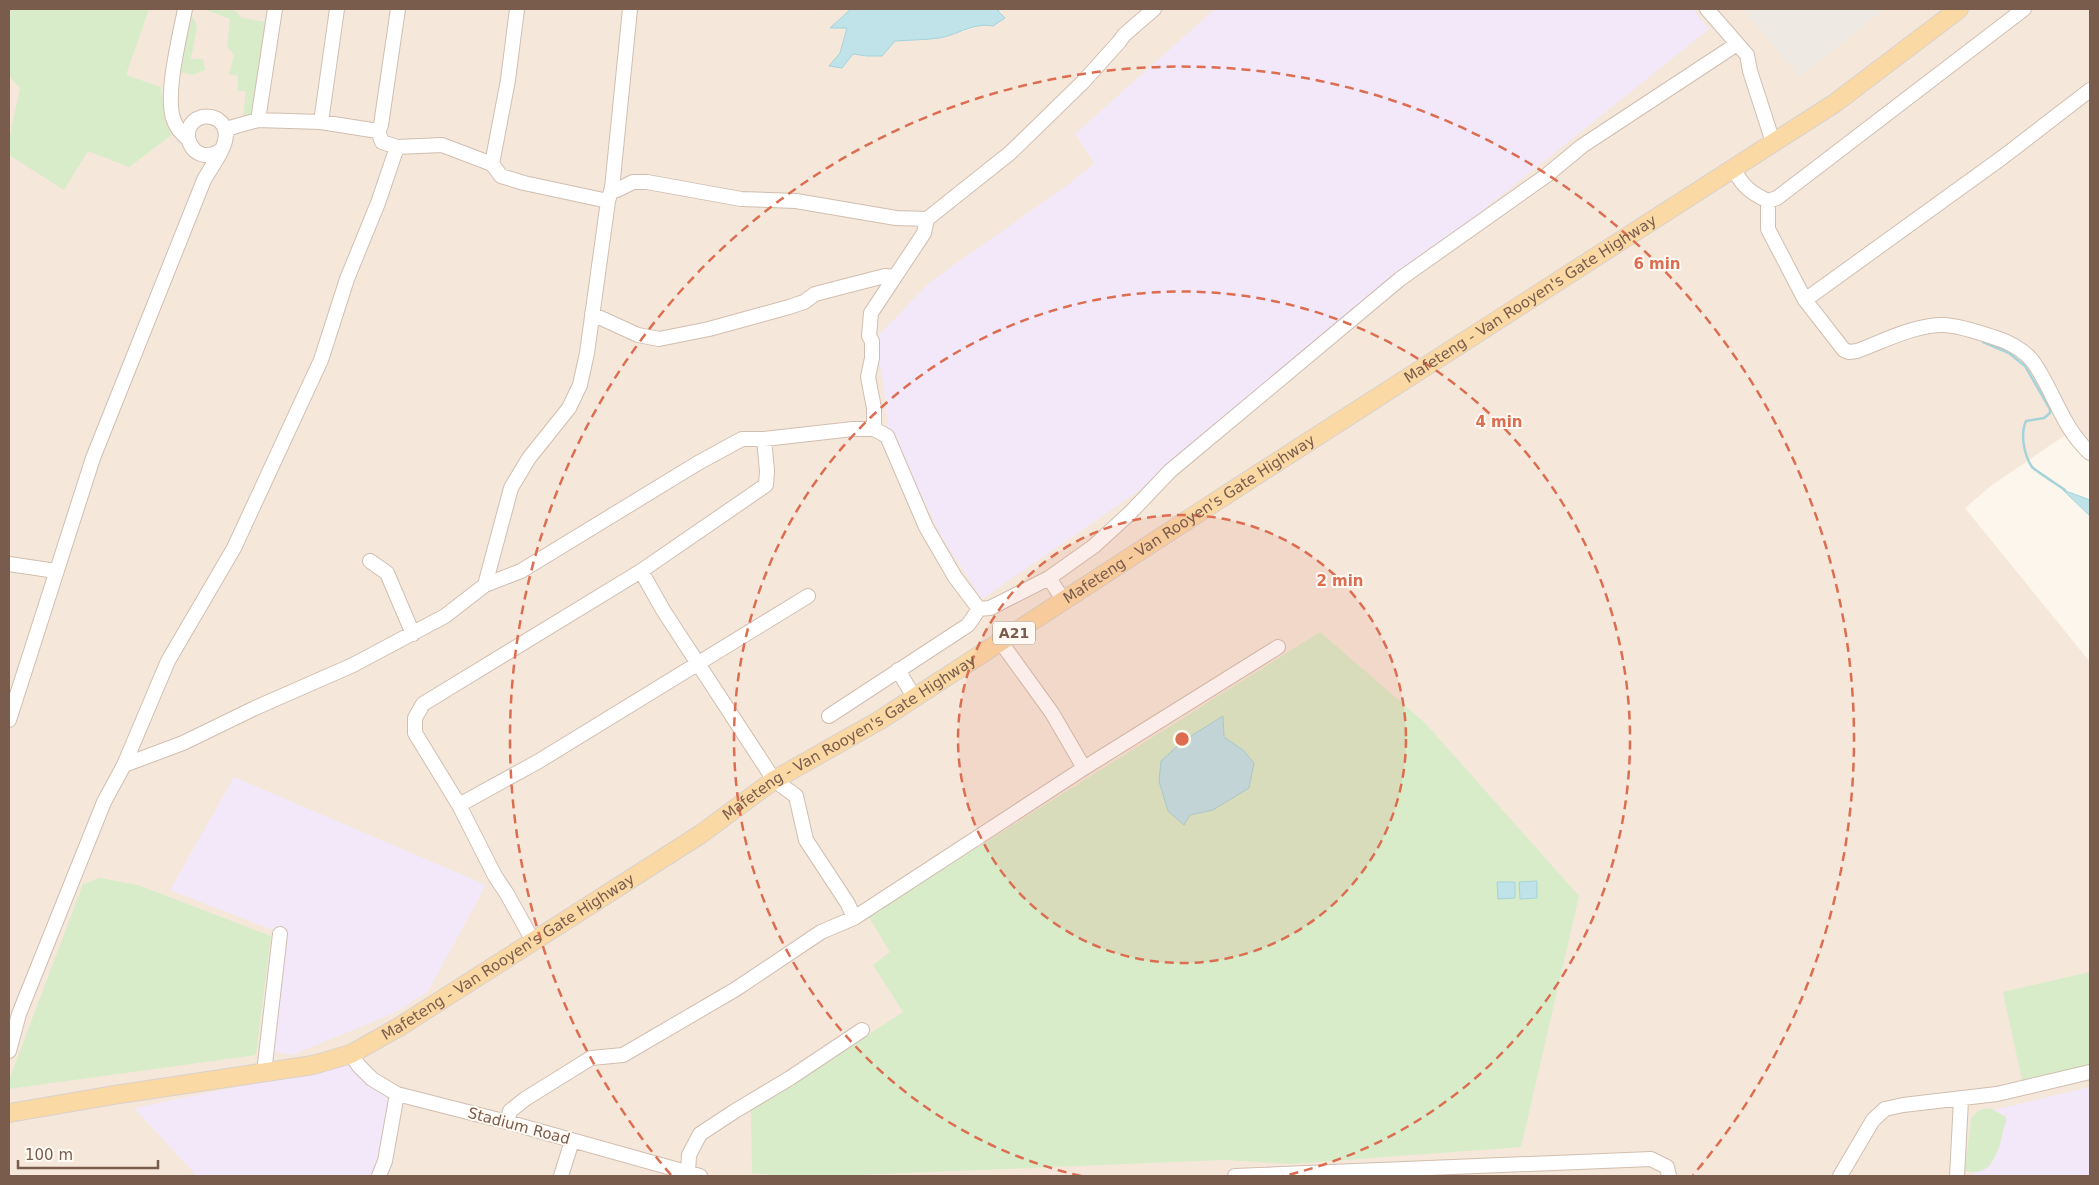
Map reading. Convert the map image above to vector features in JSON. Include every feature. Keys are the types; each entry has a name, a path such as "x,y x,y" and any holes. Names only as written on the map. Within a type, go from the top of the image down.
{"main road":[{"name":"Mafeteng - Van Rooyen's Gate Highway","path":"9,1113 313,1065 351,1054 440,1002 702,834 774,780 880,720 1478,332 1734,169 1774,141 1835,103 1959,9"}],"street":[{"path":"185,9 173,77 171,108 173,120 179,132 188,139 192,148 200,154 211,155 221,150"},
{"path":"258,120 275,9"},
{"path":"321,122 337,9"},
{"path":"398,9 382,105 381,125 378,131 382,142 396,146 442,145 492,164 501,176 524,183 610,195 633,182 647,182 742,199 796,201 896,218 927,219"},
{"path":"492,164 508,80 517,9"},
{"path":"485,585 511,488 529,458 569,408 580,386 602,258 630,9"},
{"path":"626,39 642,9"},
{"path":"874,429 874,408 868,377 872,358 872,341 869,336 871,313 924,233 927,219 1010,153 1083,82 1124,34 1154,9"},
{"path":"1707,9 1747,55 1770,136 1774,141"},
{"path":"1734,169 1741,182 1752,194 1768,201 1777,198 1814,172 2024,9"},
{"path":"979,609 990,608 1049,578 1094,546 1130,513 1170,470 1400,279 1532,186 1582,146 1737,44"},
{"path":"1805,300 2003,157 2090,90"},
{"path":"171,108 178,115 198,119"},
{"path":"9,720 93,458 204,180 226,142 226,129 214,117 203,117 198,119 190,128 188,139"},
{"path":"226,129 258,120 321,122 378,131"},
{"path":"9,1051 19,1014 104,802 124,765 168,661 234,548 321,360 347,279 378,203 396,146"},
{"path":"200,154 204,167 204,180"},
{"path":"1768,201 1768,229 1805,300 1844,350 1849,352 1917,329 1944,325 1978,332 2009,342 2033,361 2079,443 2090,452"},
{"path":"592,314 638,335 659,339 755,317 804,302 814,294 885,276 894,277"},
{"path":"124,765 183,743 255,708 353,665 413,634 446,616 485,585 521,572 698,463 742,439 764,439 853,429 874,429 887,436 926,527 954,578 979,609"},
{"path":"533,941 495,876 459,805 415,733 414,718 423,704 641,571 766,485 767,471 764,439"},
{"path":"370,561 387,573 413,634"},
{"path":"9,564 56,571"},
{"path":"641,571 698,665 774,780 796,796 806,840 848,904 854,918"},
{"path":"1049,578 1064,601"},
{"path":"459,805 539,761 808,596"},
{"path":"829,716 968,625 979,609"},
{"path":"1000,641 1052,712 1084,768"},
{"path":"507,1122 510,1111 525,1099 591,1058 623,1055 736,988 822,932 854,918 1084,768 1278,647"},
{"path":"898,670 914,697"},
{"path":"266,1073 265,1064 280,934"},
{"path":"694,1175 689,1156 700,1134 862,1030"},
{"name":"Stadium Road","path":"351,1054 358,1066 372,1079 397,1094 507,1122 694,1175"},
{"path":"1840,1176 1869,1126 1885,1109 1903,1105 1961,1100 1997,1094 2090,1072"},
{"path":"379,1176 385,1161 397,1094"},
{"path":"1957,1176 1961,1100"},
{"path":"561,1176 572,1141"},
{"path":"1236,1176 1428,1173 1651,1159 1667,1167 1669,1176"}],"shaded area":[{"path":"9,9 820,9 822,11 825,9 851,9 831,28 847,27 840,53 830,66 853,54 882,56 895,41 915,40 962,32 1005,18 997,11 1000,9 2090,9 2090,459 2064,436 1992,485 1965,508 2090,662 2090,1176 9,1176"},
{"path":"1215,9 1693,9 1709,29 1227,415 1144,487 982,599 942,538 888,427 883,382 875,339 930,282 1069,184 1095,163 1075,134"},
{"path":"1742,9 1884,9 1800,77"},
{"path":"234,777 486,885 428,991 394,1013 292,1055 271,1051 283,934 170,890"},
{"path":"348,1064 391,1101 379,1164 373,1176 197,1176 134,1108"},
{"path":"2090,1087 2090,1176 1974,1176 1977,1114"}],"green space":[{"path":"9,9 149,9 126,75 161,87 165,122 173,134 129,167 88,151 64,190 9,155 9,140 20,88 9,76"},
{"path":"204,9 233,9 242,18 266,22 254,113 243,116 246,91 238,91 238,76 229,74 234,55 227,46 230,19"},
{"path":"191,17 194,18 197,27 191,59 203,59 205,70 193,75 179,72"},
{"path":"1320,632 1425,723 1579,896 1521,1147 1291,1164 1224,1160 831,1176 779,1176 752,1173 751,1110 903,1012 873,965 890,952 868,916"},
{"path":"100,878 138,885 271,936 256,1055 9,1089 9,1080 83,884"},
{"path":"2090,972 2090,1065 2022,1080 2003,992"},
{"path":"1990,1108 2006,1117 1998,1150 1992,1162 1982,1171 1973,1172 1965,1170 1971,1119 1979,1111"}],"water":[{"path":"851,9 1000,9 998,11 1005,18 993,26 973,27 939,38 895,41 882,56 853,54 842,68 829,66 840,53 847,28 830,28"},
{"path":"2063,490 2090,500 2090,516"},
{"path":"1223,716 1224,737 1243,750 1254,763 1249,788 1213,810 1190,815 1184,825 1168,811 1159,781 1161,761 1183,741"},
{"path":"1537,881 1537,898 1520,899 1519,882"},
{"path":"1497,882 1515,882 1515,898 1498,899"}],"waterway":[{"path":"1983,342 2009,353 2025,366 2050,409 2050,413 2044,418 2026,421 2023,432 2024,444 2032,467 2065,490"}]}
